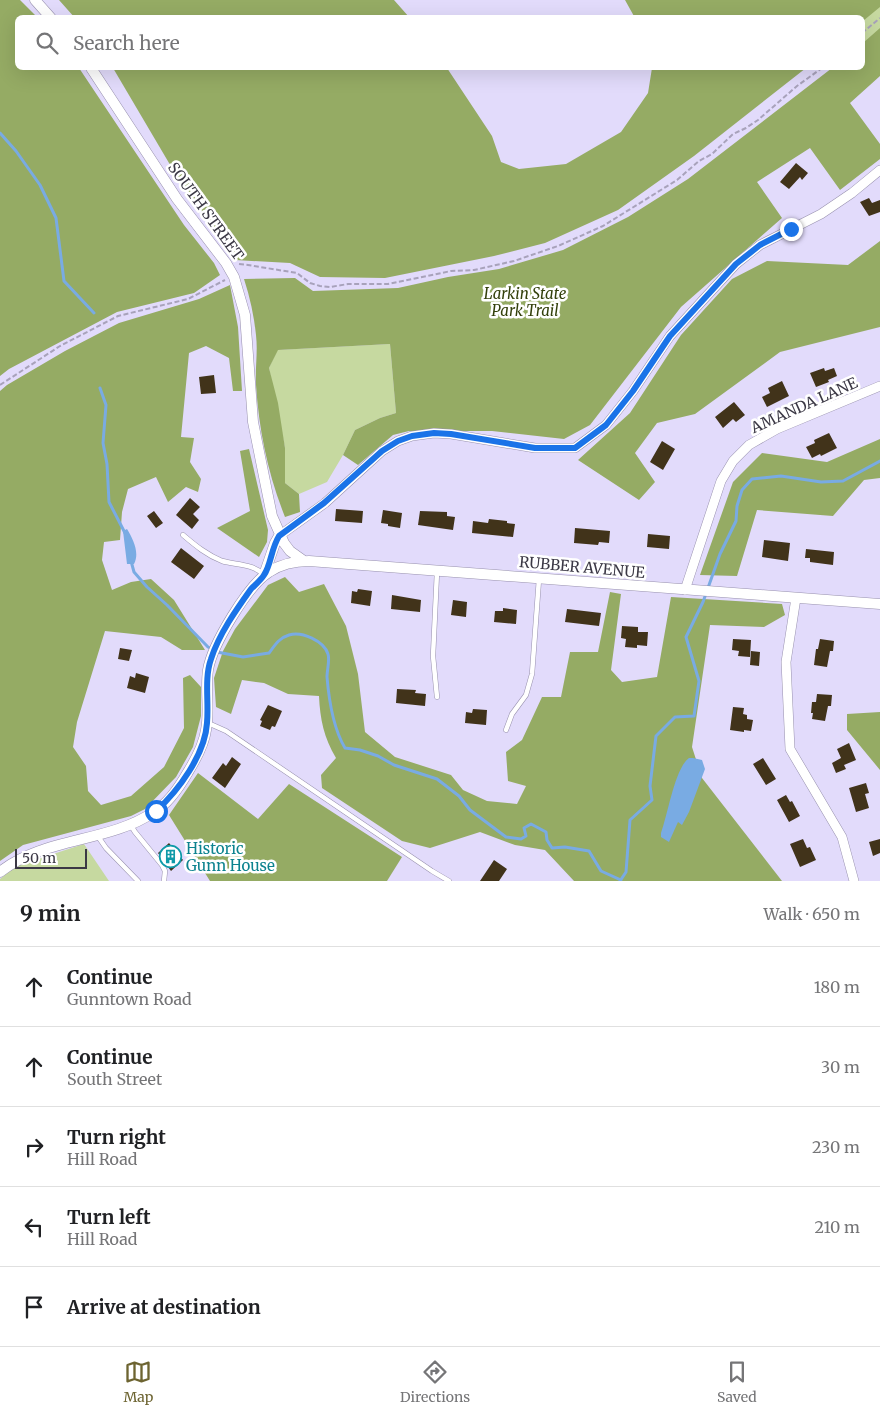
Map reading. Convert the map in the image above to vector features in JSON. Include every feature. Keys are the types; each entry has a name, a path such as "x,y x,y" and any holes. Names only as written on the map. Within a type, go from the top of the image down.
{"street":[{"path":"35,0 48,15"},
{"name":"SOUTH STREET","path":"92,70 177,199 228,266 234,277 245,314 252,422 272,516 279,536 290,551 304,561"},
{"path":"0,872 16,860 130,824 156,811 178,788 200,750 205,736 208,676 215,650 238,609 264,575 275,542 279,536 319,508 382,451 398,441 412,436 434,433 451,434 535,448 575,448 606,425 633,391 670,336 736,264 760,245 820,214 880,170"},
{"name":"AMANDA LANE","path":"684,590 721,481 733,461 749,445 777,429 880,386"},
{"name":"RUBBER AVENUE","path":"264,575 282,565 304,561 880,604"},
{"path":"796,598 786,662 790,749 842,837 854,881"}],"lane":[{"path":"183,535 205,553 223,561 259,569 264,575"},
{"path":"437,570 433,656 437,697"},
{"path":"506,730 512,714 526,695 532,674 539,579"},
{"path":"207,722 226,731 449,881"},
{"path":"130,824 162,865 165,871 164,881"},
{"path":"96,834 106,848 138,881"}],"path":[{"path":"865,30 880,18"},
{"path":"228,266 243,264 296,273 315,284 330,287 348,284 388,284 451,271 474,270 514,261 558,246 603,226 677,180 699,161 712,154 733,134 758,120 797,86 819,70"},
{"path":"0,385 60,346 118,316 188,299 234,277"}],"green space":[{"path":"0,0 20,0 35,15 15,15 15,70 80,70 184,225 214,263 220,275 194,293 117,312 9,369 0,376"},
{"path":"59,0 394,0 407,15 72,15"},
{"path":"625,0 880,0 880,7 865,19 865,15 633,15"},
{"path":"880,0 880,42 865,60 865,15 835,15"},
{"name":"Larkin State Park Trail","path":"880,28 880,76 850,103 880,144 880,159 840,190 810,148 757,182 782,218 681,307 590,425 564,439 492,431 409,431 393,435 358,465 343,455 355,430 380,418 396,413 390,344 278,350 269,368 278,403 285,448 285,483 299,494 300,512 285,517 269,468 259,419 256,385 256,335 252,307 244,279 295,278 313,291 398,288 448,277 499,269 563,250 628,217 688,179 829,70 865,70 865,41"},
{"path":"114,70 448,70 492,136 501,162 519,169 566,164 621,132 648,93 652,70 803,70 694,156 618,210 545,243 494,256 385,278 320,277 290,263 235,260 169,163"},
{"path":"880,241 880,327 780,352 695,414 657,423 635,453 655,482 639,500 578,460 630,413 681,335 732,279 767,261 848,265"},
{"path":"230,285 238,327 242,391 233,391 229,358 206,346 189,353 181,437 194,438 190,462 201,479 198,492 186,487 168,502 156,477 128,489 122,512 120,540 104,542 102,560 112,590 131,582 151,579 174,600 205,650 182,650 161,637 105,631 77,722 73,747 86,766 88,791 101,805 131,796 164,767 184,728 183,678 190,675 201,687 201,716 193,747 176,777 145,809 131,816 23,845 0,861 0,391 65,351 119,323 199,299"},
{"path":"390,344 396,413 380,418 355,430 327,482 299,494 285,483 285,448 269,368 277,350"},
{"path":"880,439 880,478 864,480 833,516 757,510 737,576 700,575 733,482 762,453 827,462"},
{"path":"249,449 268,530 267,542 259,557 217,528 250,511 240,451"},
{"path":"285,577 299,592 324,584 346,626 358,674 365,732 395,757 451,775 463,790 487,801 517,804 526,786 508,781 506,752 522,740 542,697 561,697 570,652 598,652 610,592 621,594 611,670 622,682 657,677 671,597 782,604 785,615 764,627 710,625 692,747 702,778 782,881 574,881 545,850 515,845 480,832 430,848 402,841 322,788 321,775 336,758 323,728 319,696 288,694 264,683 242,680 231,714 216,707 214,678 223,651 235,629 268,585"},
{"path":"880,712 880,770 847,730 847,714"},
{"path":"198,773 258,819 289,784 402,857 387,881 210,881 169,815"},
{"path":"84,844 109,881 0,881 16,866"}],"water":[{"path":"127,529 136,551 134,564 127,564 123,531"},
{"path":"689,758 702,760 705,769 689,812 682,825 678,822 669,842 661,837 661,833 676,781 684,763"}],"building":[{"path":"796,163 808,173 802,180 800,177 789,189 780,182"},
{"path":"869,198 872,203 880,200 880,212 869,216 860,202"},
{"path":"824,368 825,371 834,368 837,376 828,380 829,382 816,387 810,373"},
{"path":"214,375 216,393 201,394 199,377"},
{"path":"782,381 789,396 767,407 762,397 770,393 768,388"},
{"path":"734,402 745,415 736,422 733,419 723,428 715,417"},
{"path":"829,433 837,448 812,458 806,447 815,443 814,440"},
{"path":"662,441 675,449 663,470 650,462"},
{"path":"190,498 200,507 193,514 199,520 192,529 176,515"},
{"path":"336,509 363,511 362,523 335,521"},
{"path":"383,510 402,513 400,528 381,523"},
{"path":"154,511 163,523 156,528 147,516"},
{"path":"420,511 447,512 447,516 455,517 453,530 418,525"},
{"path":"489,519 515,524 513,537 472,533 473,521 488,523"},
{"path":"575,528 610,531 609,543 599,542 598,545 574,543"},
{"path":"648,534 670,536 669,549 647,547"},
{"path":"764,540 790,543 788,561 762,557"},
{"path":"181,548 204,566 194,579 171,562"},
{"path":"806,549 834,552 833,565 810,562 810,558 805,558"},
{"path":"358,589 372,591 370,606 351,603 352,591 357,592"},
{"path":"392,595 421,600 420,612 391,609"},
{"path":"453,600 467,602 466,617 451,615"},
{"path":"503,608 517,610 516,624 494,622 495,611 503,611"},
{"path":"567,609 601,613 599,626 565,622"},
{"path":"622,626 638,627 638,632 648,632 647,646 637,645 637,648 625,647 626,639 621,638"},
{"path":"733,639 751,640 750,657 738,656 739,651 732,650"},
{"path":"820,639 834,641 833,651 830,651 827,667 814,665 816,649 818,649"},
{"path":"120,648 132,650 129,661 118,659"},
{"path":"751,651 760,652 759,666 750,665"},
{"path":"136,673 149,677 145,693 127,688 130,676 135,678"},
{"path":"397,689 416,690 415,693 426,694 425,706 396,703"},
{"path":"817,694 832,695 831,706 828,706 825,721 812,719 812,702 816,702"},
{"path":"268,705 282,711 275,727 272,726 270,730 260,726 262,721 260,720"},
{"path":"733,707 744,708 743,714 747,715 747,719 753,720 751,731 730,730"},
{"path":"473,709 487,710 486,725 465,723 466,712 472,713"},
{"path":"849,743 856,760 844,765 846,769 836,773 832,763 841,758 837,749"},
{"path":"232,757 241,764 225,788 212,778 223,763 226,766"},
{"path":"763,758 776,779 766,785 753,764"},
{"path":"866,783 869,793 865,794 869,808 856,812 849,788"},
{"path":"786,795 790,802 792,801 800,816 789,822 777,800"},
{"path":"803,839 807,848 810,847 816,860 800,867 790,844"},
{"path":"880,839 880,853 873,856 869,842"},
{"name":"Historic Gunn House","path":"169,843 183,860 171,871 158,853"},
{"path":"494,860 507,869 499,881 480,881"}],"waterway":[{"path":"0,133 16,151 40,185 56,218 64,281 94,313"},
{"path":"100,388 106,405 103,443 107,464 109,502 125,533"},
{"path":"620,881 626,872 630,820 652,800 650,786 656,736 675,717 694,716 699,681 686,637 703,602 720,554 736,521 737,506 742,490 752,479 781,476 821,482 843,481 880,461"},
{"path":"131,561 134,572 147,587 212,649"},
{"path":"217,652 243,657 269,653 280,640 289,635 300,634 312,638 322,645 328,654 327,677 330,705 337,732 345,748 360,750 378,756 394,765 437,779 459,796 470,810 506,837 521,839 526,836 524,828 531,824 546,832 547,840 552,848 565,847 589,851 601,871 621,880"}],"place":[{"name":"Historic Gunn House","path":"170,857"}],"route":[{"path":"156,811 182,783 200,750 206,731 208,670 211,659 220,638 234,615 258,580 264,575 275,542 279,536 308,517 382,451 398,441 412,436 434,433 451,434 535,448 575,448 606,425 633,391 670,336 736,264 760,245 791,229"}]}
